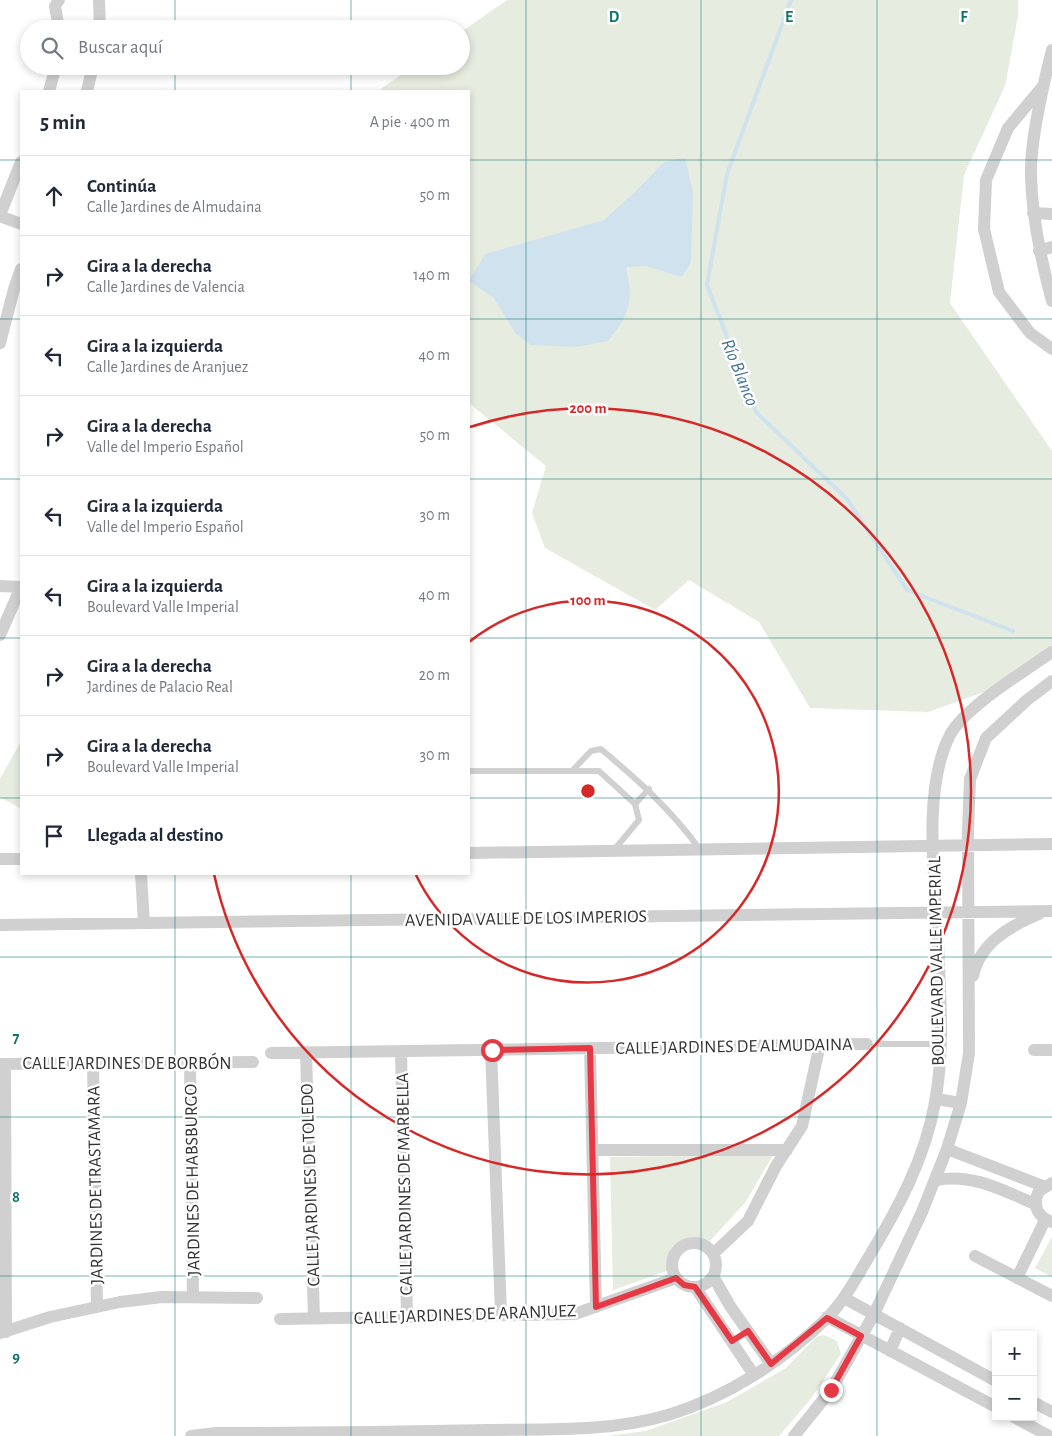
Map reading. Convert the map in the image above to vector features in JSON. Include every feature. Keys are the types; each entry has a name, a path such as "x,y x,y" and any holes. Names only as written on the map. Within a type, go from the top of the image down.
{"street":[{"path":"57,20 55,6 59,0"},
{"path":"99,0 100,20"},
{"path":"1052,50 1043,86 1031,174 1033,214 1039,250 1052,301"},
{"path":"49,90 53,75"},
{"path":"87,90 91,75"},
{"path":"1043,86 1008,128 986,180 984,229 999,292 1030,333 1052,350"},
{"path":"18,179 0,216 20,224"},
{"path":"1033,214 1052,214"},
{"path":"1039,250 1052,247"},
{"path":"0,344 20,272"},
{"path":"0,586 20,587"},
{"path":"0,636 20,589"},
{"name":"BOULEVARD VALLE IMPERIAL","path":"191,1436 216,1433 566,1429 633,1423 668,1415 712,1398 771,1364 827,1318 844,1298 888,1226 916,1170 929,1132 936,1099 940,1044 934,793 939,763 952,732 978,705 1050,656"},
{"name":"BOULEVARD VALLE IMPERIAL","path":"794,1436 831,1390 874,1314 936,1180 947,1149 961,1103 969,1053 970,912 968,846 970,779 986,738 1027,700 1052,681"},
{"path":"470,852 1052,844"},
{"path":"0,859 20,859"},
{"path":"141,875 144,923"},
{"path":"969,993 975,966 993,940 1015,924 1049,911"},
{"name":"AVENIDA VALLE DE LOS IMPERIOS","path":"0,924 1049,911"},
{"path":"713,1254 748,1221 802,1126 820,1044"},
{"name":"CALLE JARDINES DE ALMUDAINA","path":"271,1053 873,1044"},
{"path":"590,1048 596,1307"},
{"path":"492,1050 500,1314"},
{"path":"1034,1050 1052,1050"},
{"name":"CALLE JARDINES DE MARBELLA","path":"401,1051 407,1316"},
{"name":"CALLE JARDINES DE TOLEDO","path":"306,1052 314,1318"},
{"name":"JARDINES DE HABSBURGO","path":"190,1062 193,1297"},
{"name":"CALLE JARDINES DE BORBÓN","path":"2,1064 253,1062"},
{"name":"JARDINES DE TRASTAMARA","path":"93,1063 97,1307"},
{"path":"2,1064 3,1333 50,1317 97,1307 162,1297 257,1298"},
{"path":"936,1099 961,1103"},
{"path":"947,1149 985,1164 1048,1184 1036,1197 1035,1204 1040,1215 1048,1221 1017,1278"},
{"path":"593,1150 787,1150"},
{"path":"979,1181 985,1164"},
{"path":"936,1180 957,1177 979,1181 1035,1204"},
{"path":"693,1243 704,1245 713,1254 716,1265 713,1276 706,1284 695,1287 684,1285 676,1278 672,1267 674,1256 681,1246 693,1243"},
{"path":"975,1256 1052,1296"},
{"path":"713,1276 730,1306 771,1364"},
{"name":"CALLE JARDINES DE ARANJUEZ","path":"280,1319 574,1314 676,1278"},
{"path":"695,1287 754,1375"},
{"path":"844,1298 992,1379"},
{"path":"827,1318 992,1406"},
{"path":"890,1351 900,1328"},
{"path":"732,1341 748,1331"},
{"path":"1037,1404 1052,1412"},
{"path":"1021,1421 1049,1436"}],"lane":[{"path":"572,771 591,750 601,749 649,789 681,824 700,850"},
{"path":"470,771 599,771 636,804 638,820 614,850"},
{"path":"636,804 649,789"},
{"path":"873,1044 940,1044"}],"shaded area":[{"path":"507,0 1018,0 1018,16 1005,86 964,175 950,303 1052,451 1052,647 1006,684 928,712 810,708 759,622 689,580 655,610 545,548 532,513 546,466 470,404 470,90 379,90 400,75 470,75 470,26"},
{"path":"20,743 20,808 0,797 0,779"},
{"path":"773,1155 745,1203 708,1243 691,1240 684,1241 674,1248 668,1262 667,1271 613,1290 610,1157"},
{"path":"1052,1237 1052,1277 1035,1268"},
{"path":"824,1335 837,1341 841,1354 810,1400 779,1436 607,1436 646,1431 727,1402 786,1368 816,1337"}],"water":[{"path":"685,158 693,192 691,262 682,277 646,266 626,267 630,299 621,323 608,341 576,347 531,345 516,334 493,297 470,282 485,254 604,220 664,162"}],"waterway":[{"name":"Río Blanco","path":"791,0 727,174 707,285 756,412 847,499 907,590 1013,631"}],"route":[{"path":"492,1050 590,1048 596,1307 676,1278 684,1285 695,1287 732,1341 748,1331 771,1364 827,1318 861,1336 831,1390"}]}
